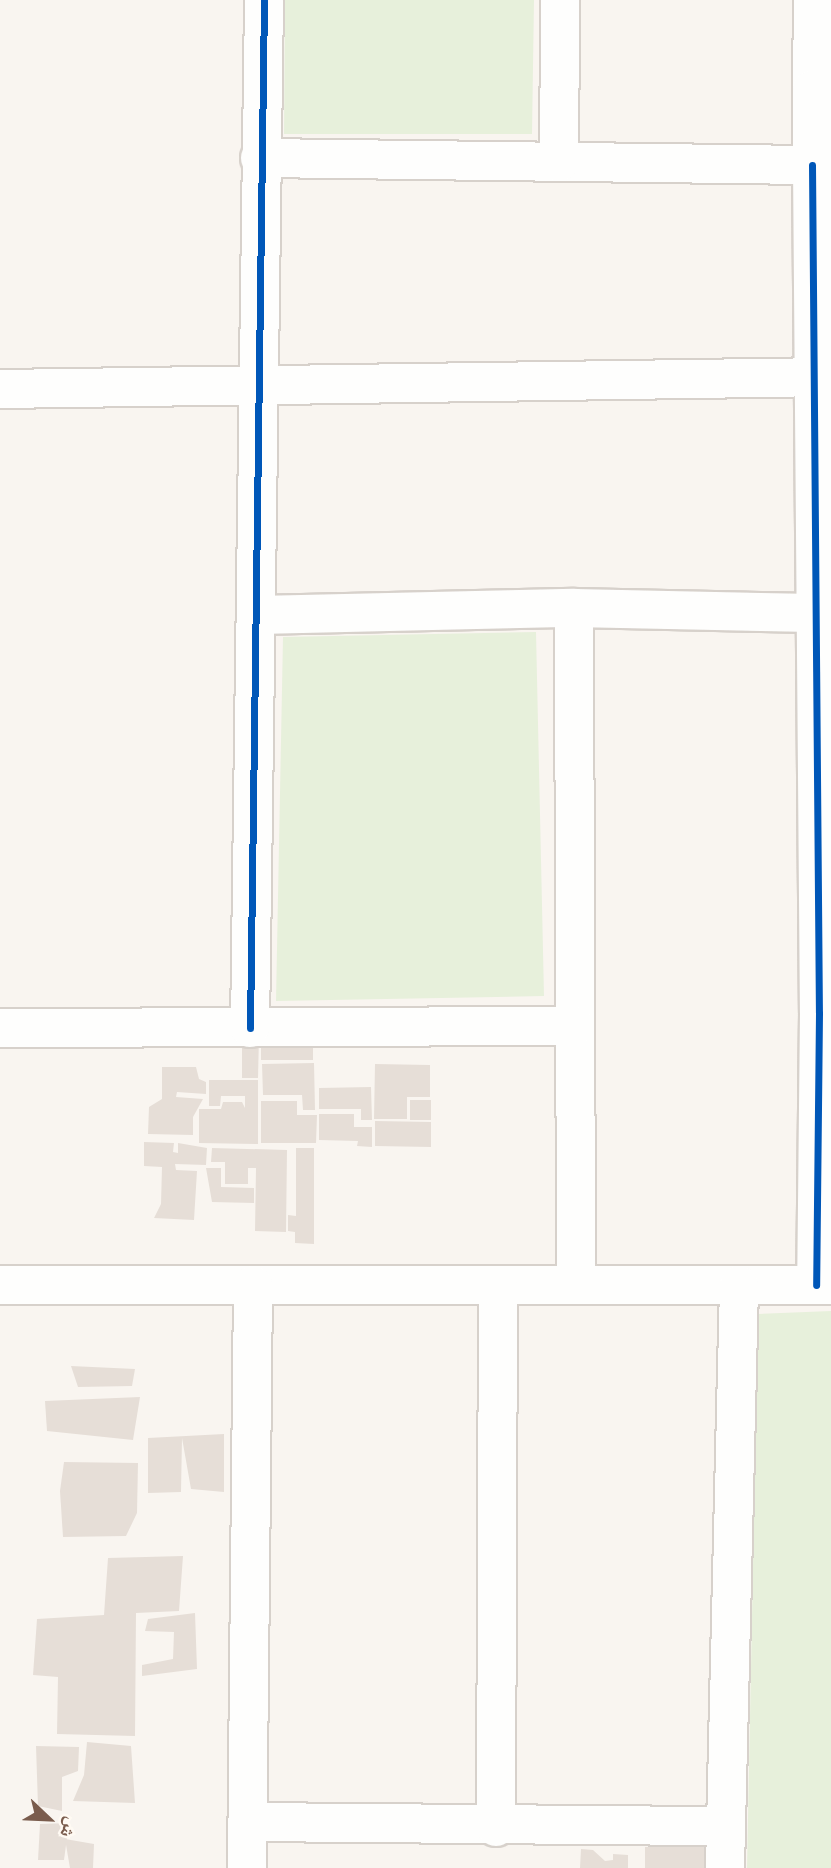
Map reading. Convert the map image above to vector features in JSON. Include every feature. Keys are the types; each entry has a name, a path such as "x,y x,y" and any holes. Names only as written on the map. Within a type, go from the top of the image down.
{"street":[{"path":"250,1028 258,615 260,158 264,0"},
{"path":"559,162 561,0"},
{"path":"0,1285 823,1285 823,769 813,613 822,377 811,165 822,90 813,0"},
{"path":"260,158 811,165"},
{"path":"0,389 822,377"},
{"path":"258,615 573,608 813,613"},
{"path":"573,608 576,1285"},
{"path":"0,1028 575,1026"},
{"path":"247,1868 253,1285"},
{"path":"496,1827 498,1285"},
{"path":"725,1868 739,1285"},
{"path":"248,1822 496,1827 725,1826"}],"green space":[{"path":"285,0 534,0 532,134 284,134"},
{"path":"536,632 544,996 276,1001 283,637"},
{"path":"831,1311 831,1868 747,1868 758,1314"}],"building":[{"path":"242,1036 259,1036 258,1078 242,1078"},
{"path":"261,1045 313,1045 313,1060 261,1060"},
{"path":"314,1063 315,1110 303,1110 302,1095 263,1095 262,1064"},
{"path":"375,1064 430,1065 430,1097 407,1097 407,1119 374,1119"},
{"path":"162,1067 196,1067 199,1079 206,1082 206,1094 177,1092 176,1097 203,1099 193,1117 193,1135 148,1134 149,1107 162,1099"},
{"path":"209,1080 258,1080 258,1144 199,1143 199,1109 221,1109 223,1102 242,1102 245,1108 245,1096 221,1096 220,1106 209,1106"},
{"path":"371,1087 372,1120 361,1120 361,1109 319,1109 319,1088"},
{"path":"410,1100 431,1100 431,1120 410,1120"},
{"path":"261,1101 297,1101 297,1115 317,1115 316,1143 261,1143"},
{"path":"319,1114 354,1114 354,1127 372,1127 372,1147 357,1146 358,1141 319,1140"},
{"path":"375,1121 431,1122 431,1147 375,1146"},
{"path":"144,1142 174,1143 173,1152 178,1153 178,1143 207,1148 206,1165 175,1164 176,1170 197,1171 194,1220 154,1218 161,1204 162,1167 144,1166"},
{"path":"212,1148 287,1150 286,1232 255,1231 256,1168 248,1168 248,1184 225,1184 225,1162 211,1162"},
{"path":"296,1148 314,1148 314,1244 295,1243 295,1232 288,1231 288,1215 296,1216"},
{"path":"206,1168 221,1168 221,1187 254,1188 254,1203 212,1202"},
{"path":"71,1366 135,1369 132,1386 78,1387"},
{"path":"140,1397 133,1440 47,1431 45,1401"},
{"path":"224,1434 224,1492 191,1489 182,1438 181,1492 148,1493 148,1438"},
{"path":"64,1462 138,1463 137,1513 126,1536 63,1537 60,1491"},
{"path":"183,1556 179,1611 136,1613 135,1736 57,1734 58,1677 33,1675 37,1619 104,1615 108,1558"},
{"path":"195,1613 197,1669 142,1676 142,1665 173,1659 174,1632 145,1631 148,1619"},
{"path":"87,1742 131,1746 135,1803 73,1801 84,1775"},
{"path":"36,1746 79,1747 78,1771 62,1777 62,1811 38,1806"},
{"path":"69,1823 64,1860 38,1860 40,1824"},
{"path":"65,1839 94,1844 93,1868 70,1868"},
{"path":"645,1847 705,1847 705,1868 645,1868"},
{"path":"581,1849 593,1850 605,1861 613,1860 613,1854 628,1855 628,1868 580,1868"}],"cycle path":[{"path":"250,1028 264,0"},
{"path":"812,165 819,1013 816,1285"}]}
